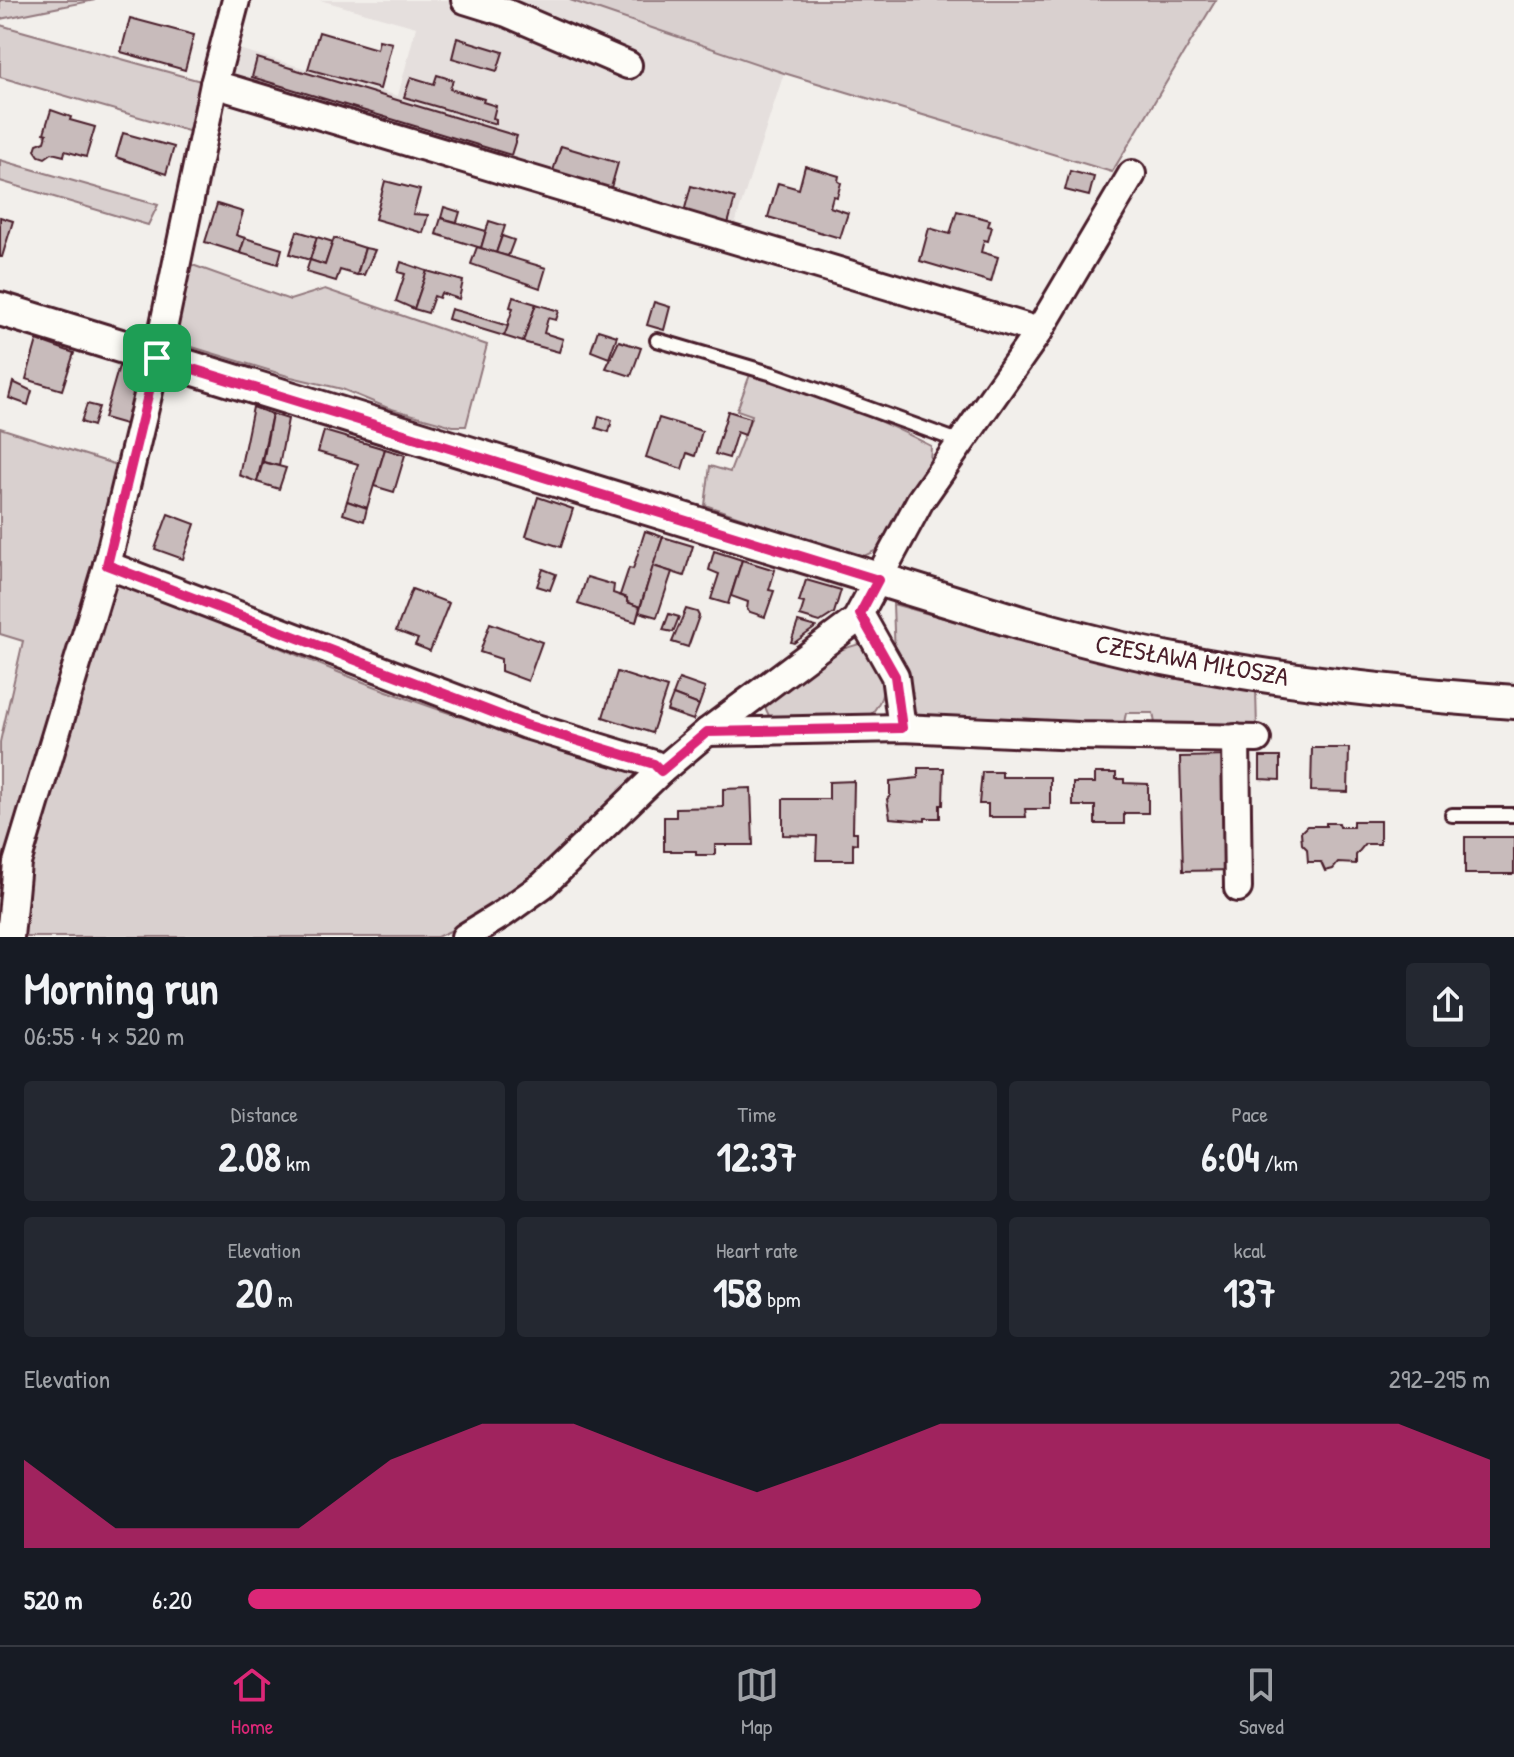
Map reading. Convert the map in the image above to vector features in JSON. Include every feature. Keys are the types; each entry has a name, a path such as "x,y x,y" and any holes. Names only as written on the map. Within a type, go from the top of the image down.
{"street":[{"path":"10,937 17,863 107,565 157,358 214,84 236,0"},
{"path":"465,0 507,13 628,65"},
{"path":"214,84 1039,331"},
{"path":"465,937 543,885 661,771 707,732 856,620 920,501 1039,331 1132,174"},
{"name":"CZESŁAWA MIŁOSZA","path":"0,309 1021,623 1168,659 1320,682 1514,702"},
{"path":"107,565 526,725 654,764 661,771"},
{"path":"860,614 895,676 902,728"},
{"path":"707,732 902,728 1079,736 1246,738 1238,888"}],"lane":[{"path":"657,340 773,374 961,442"},
{"path":"1452,815 1514,815"}],"shaded area":[{"path":"0,0 95,0 0,19"},
{"path":"320,0 570,0 784,73 733,230 224,80 232,47 398,96 416,27"},
{"path":"570,0 1216,0 1112,172 784,73"},
{"path":"0,25 204,82 195,133 0,77"},
{"path":"0,160 158,205 148,225 0,181"},
{"path":"184,262 290,300 325,289 487,345 466,426 453,426 388,408 342,389 169,340"},
{"path":"751,372 864,415 931,446 930,464 881,548 860,558 705,505 710,466 730,472 752,415 737,410"},
{"path":"0,428 120,466 25,806 0,937 0,742 23,641 0,634"},
{"path":"113,575 318,664 422,704 544,741 660,766 576,835 492,912 437,937 21,937 32,843"},
{"path":"893,604 1093,659 1256,688 1257,731 1156,728 1153,713 1126,713 1123,728 926,722 909,712 895,657"},
{"path":"859,644 875,661 883,678 882,697 869,717 770,718 764,705 833,652"}],"building":[{"path":"130,18 194,35 185,70 121,52"},
{"path":"319,32 377,49 379,40 392,43 380,89 308,69"},
{"path":"457,38 503,52 497,71 452,58"},
{"path":"257,58 517,136 511,155 252,77"},
{"path":"437,75 453,80 450,89 484,99 483,102 496,106 493,118 496,124 404,97 411,77 434,84"},
{"path":"51,110 71,117 70,120 95,127 86,157 65,151 64,156 52,153 45,158 39,156 35,150 37,144 45,141 47,134 44,133"},
{"path":"123,133 174,147 166,174 116,157"},
{"path":"561,146 618,163 610,191 552,174"},
{"path":"805,166 839,176 841,183 837,197 833,196 830,207 848,213 840,238 768,217 778,183 799,189"},
{"path":"1070,171 1094,177 1089,196 1065,190"},
{"path":"385,181 420,190 413,214 428,215 423,233 375,219"},
{"path":"691,186 735,198 728,224 684,212"},
{"path":"217,204 243,212 236,235 245,238 240,253 205,242"},
{"path":"444,207 460,212 457,222 441,218"},
{"path":"957,211 990,220 988,226 992,227 981,252 998,257 991,282 920,261 929,228 950,234"},
{"path":"0,217 13,221 2,257 0,257"},
{"path":"441,218 486,231 481,248 436,234"},
{"path":"489,221 505,226 496,253 481,248"},
{"path":"297,231 317,237 310,260 290,254"},
{"path":"502,236 514,240 508,256 496,253"},
{"path":"317,237 333,242 325,265 310,260"},
{"path":"245,238 282,249 278,264 240,253"},
{"path":"334,238 365,248 357,275 340,270 336,281 306,272 310,260 325,265"},
{"path":"477,247 546,268 540,288 471,264"},
{"path":"365,248 375,250 364,275 357,275"},
{"path":"401,262 427,271 414,309 396,301 405,274 398,272"},
{"path":"427,271 463,281 459,299 441,293 439,298 434,296 428,313 414,309"},
{"path":"513,297 536,304 523,342 504,336 513,308 510,307"},
{"path":"654,302 670,307 664,330 647,325"},
{"path":"536,304 559,311 556,320 548,318 544,333 563,339 559,352 523,342"},
{"path":"451,309 508,326 504,336 448,319"},
{"path":"598,330 617,336 609,358 591,351"},
{"path":"37,340 74,353 62,390 26,379"},
{"path":"619,341 641,348 631,376 606,368"},
{"path":"119,366 137,372 133,387 142,390 132,426 104,418"},
{"path":"13,382 32,391 28,405 9,398"},
{"path":"87,404 99,407 93,426 81,422"},
{"path":"253,407 272,414 257,482 239,475"},
{"path":"728,411 750,418 745,435 737,432 729,458 715,454"},
{"path":"272,414 288,419 279,466 263,462"},
{"path":"599,416 612,420 609,432 596,428"},
{"path":"659,418 702,431 695,456 687,453 682,469 646,457"},
{"path":"324,431 385,449 367,508 347,501 358,464 318,452"},
{"path":"385,449 405,455 394,492 374,486"},
{"path":"263,462 286,468 279,489 257,482"},
{"path":"538,497 573,509 561,547 526,536"},
{"path":"347,501 367,508 364,521 343,514"},
{"path":"168,514 195,524 183,559 155,549"},
{"path":"645,531 663,537 640,607 627,602 627,598 620,595 629,568 633,569"},
{"path":"663,537 693,546 684,576 653,566"},
{"path":"714,551 742,560 728,604 711,599 719,574 709,570"},
{"path":"742,560 775,570 769,590 774,591 765,617 750,612 748,602 731,596"},
{"path":"653,566 672,572 657,617 639,612"},
{"path":"543,569 556,574 550,590 537,586"},
{"path":"587,577 614,585 613,593 640,607 636,622 578,604"},
{"path":"806,580 841,590 834,613 820,622 800,616 804,603 799,602"},
{"path":"412,589 449,603 430,651 415,645 418,639 396,631"},
{"path":"686,609 697,612 699,616 688,647 672,642"},
{"path":"669,614 679,617 673,632 663,630"},
{"path":"798,622 816,627 794,643 791,642"},
{"path":"490,623 542,642 528,681 501,671 501,659 480,652"},
{"path":"617,672 667,688 652,733 603,717"},
{"path":"679,679 705,688 699,705 673,695"},
{"path":"673,695 699,705 693,720 667,711"},
{"path":"1312,748 1349,748 1348,792 1311,791"},
{"path":"1230,756 1232,870 1183,871 1180,757"},
{"path":"1260,757 1280,757 1280,780 1260,779"},
{"path":"918,768 944,768 940,818 925,818 925,821 890,818 887,799 890,796 890,781 918,778"},
{"path":"982,772 1002,772 1002,777 1050,777 1050,809 1025,809 1026,817 988,817 988,804 979,804"},
{"path":"1095,773 1116,773 1116,779 1124,779 1124,783 1148,784 1148,813 1124,813 1124,824 1095,824 1095,806 1073,806 1073,783 1095,783"},
{"path":"854,781 853,832 857,832 857,844 853,843 853,860 816,860 817,836 783,835 783,799 829,799 829,782"},
{"path":"751,788 753,845 715,845 715,855 696,855 696,851 664,851 664,817 676,817 676,808 723,807 723,789"},
{"path":"1353,821 1380,821 1380,844 1365,844 1356,855 1356,864 1338,863 1333,869 1325,871 1321,862 1308,862 1301,832 1307,826 1339,823 1340,827 1353,827"},
{"path":"1465,837 1514,837 1514,874 1465,874"}],"route":[{"path":"157,358 878,580 860,614 895,676 902,728 707,732 661,771 654,764 526,725 411,683 107,565 157,358"}]}
